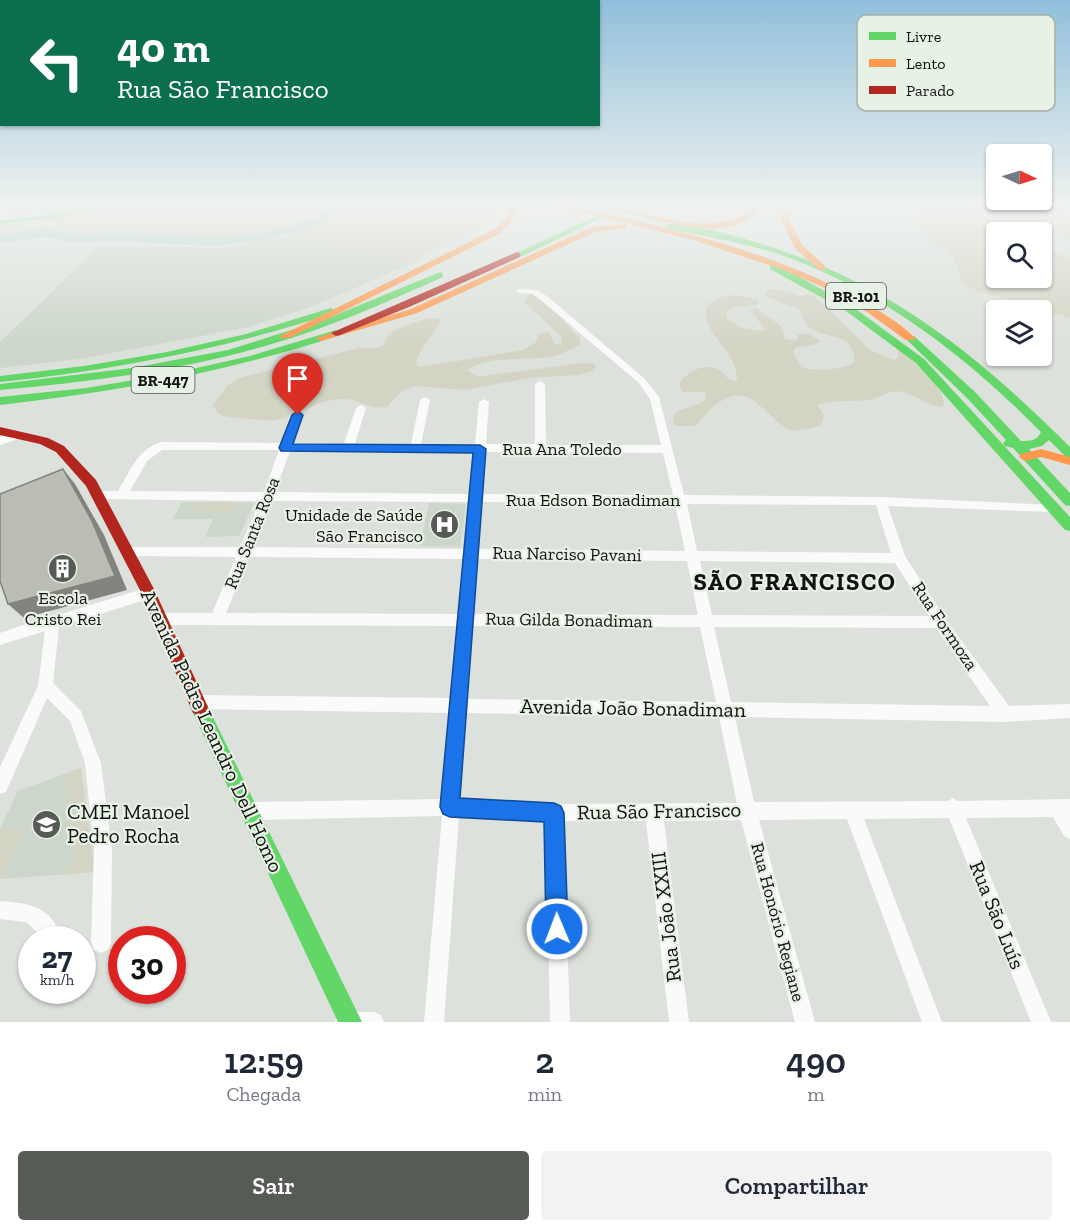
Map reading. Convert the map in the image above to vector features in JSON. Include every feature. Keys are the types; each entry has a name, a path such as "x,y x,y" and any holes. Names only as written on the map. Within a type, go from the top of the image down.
{"main road":[{"path":"285,336 457,252"},
{"name":"BR-447","path":"0,387 88,378 219,355 285,336 373,305 494,252"},
{"name":"BR-447","path":"0,401 74,393 176,377 239,364 375,318 521,252"},
{"path":"321,338 414,311 545,252"},
{"path":"733,252 772,266 830,294 859,311 895,339 920,361 1070,526"},
{"name":"BR-101","path":"744,252 762,257 823,284 873,312 926,352 1067,479"},
{"name":"BR-101","path":"764,252 849,291 929,345 1005,423 1070,501"},
{"path":"778,252 822,268 879,296 941,335 982,369 1070,454"},
{"path":"804,252 822,268"},
{"path":"0,379 95,369 183,354 292,323 368,297"},
{"path":"982,429 1001,440 1023,445 1041,443 1046,440 1048,431"},
{"path":"0,431 17,435"},
{"name":"Avenida Padre Leandro Dell Homo","path":"17,435 44,441 60,449 72,460 97,495 162,619 196,702 348,1021"},
{"path":"1026,477 1022,463 1025,457 1032,454 1053,454 1070,460"}],"street":[{"name":"Rua Honório Regiane","path":"519,291 535,291 544,298 642,381 656,399 747,809 805,1022"},
{"path":"540,384 541,449"},
{"path":"415,449 425,400"},
{"path":"434,1022 484,402"},
{"path":"348,448 361,408"},
{"name":"Rua Santa Rosa","path":"217,618 268,496 298,415"},
{"path":"0,441 17,435"},
{"name":"Rua Ana Toledo","path":"122,494 147,453 154,447 668,449"},
{"name":"Rua Edson Bonadiman","path":"97,495 476,500 880,501 1053,508"},
{"name":"Rua Formoza","path":"880,501 899,558 940,622 1005,714"},
{"name":"Rua Narciso Pavani","path":"127,551 472,552 899,558"},
{"path":"0,639 149,593"},
{"name":"Rua Gilda Bonadiman","path":"162,619 940,622"},
{"path":"0,786 45,686 53,621"},
{"path":"45,686 76,716 93,764 103,851 101,943"},
{"name":"Avenida João Bonadiman","path":"196,702 1005,714 1070,711"},
{"name":"Rua São Francisco","path":"249,811 450,807 554,813 747,809 1064,808"},
{"name":"Rua São Luís","path":"953,807 1041,1022"},
{"path":"1064,808 1070,831"},
{"path":"852,809 932,1022"},
{"name":"Rua João XXIII","path":"654,812 679,1022"},
{"path":"554,813 560,1022"},
{"path":"0,910 30,913 44,926"},
{"path":"348,1021 374,1022"}],"shaded area":[{"path":"93,252 364,252 415,262 311,307 248,327 80,359 0,368 0,342"},
{"path":"364,252 430,252 415,262"},
{"path":"946,252 986,252 986,288 1052,288 1052,252 1055,252 1070,257 1070,318 1052,313 1052,300 1009,300 969,288 963,283 953,257"},
{"path":"768,289 781,290 800,296 813,294 870,350 894,360 898,358 898,350 903,352 936,385 941,393 943,407 932,405 903,392 891,392 865,400 819,404 824,416 821,425 792,431 748,397 739,395 715,405 695,426 675,426 673,419 676,412 701,403 706,398 705,392 682,392 679,384 686,375 697,369 709,367 715,368 733,380 736,381 737,378 732,360 707,322 706,309 716,299 738,296 759,301 757,305 726,311 727,319 741,328 763,331 765,329 750,310 757,308 782,327 785,339 797,341 798,334 809,334 821,341 817,344 796,348 793,352 801,367 829,369 855,361 850,345 839,338 809,327 799,309 767,297 764,292"},
{"path":"533,292 557,313 580,339 580,346 554,356 497,360 476,365 467,370 476,376 483,376 582,363 594,364 596,367 594,371 577,375 529,378 466,390 415,386 402,391 387,407 375,407 348,399 333,400 276,420 226,416 219,413 213,405 227,386 239,378 359,348 378,348 383,345 389,334 400,327 429,318 441,319 441,322 421,350 415,365 420,367 523,350 535,343 540,334 548,331 555,344 560,345 561,336 525,303 529,293"},
{"path":"182,502 254,503 239,536 205,537 213,519 173,519"},
{"path":"198,502 237,502 232,513 192,512"},
{"name":"Unidade de Saúde São Francisco","path":"429,503 466,504 460,547 420,546"},
{"name":"CMEI Manoel Pedro Rocha","path":"81,768 95,872 0,879 0,829 18,791"},
{"path":"81,768 95,872 58,875 75,863 65,774"},
{"path":"25,828 1,879 0,879 0,829"}],"building":[{"name":"Escola Cristo Rei","path":"63,469 92,521 115,576 8,604 0,581 0,494"}],"traffic: fast":[{"path":"517,255 524,252"},
{"path":"778,252 841,277 891,303 937,334 982,370 1070,454"},
{"path":"773,267 850,309 920,361 1070,526"},
{"path":"0,387 132,372 197,360 261,344 330,321 440,275"},
{"path":"0,379 126,363 167,355 250,336 331,311"},
{"path":"0,401 170,378 254,359 336,333"},
{"path":"910,338 971,395 1070,501"},
{"path":"1009,443 1032,445 1042,441 1048,431"},
{"path":"199,707 350,1022"}],"traffic: slow":[{"path":"285,336 456,252"},
{"path":"321,338 414,311 545,252"},
{"path":"741,252 785,267 828,286 870,310 910,338"},
{"path":"804,252 822,268"},
{"path":"1025,457 1041,453 1070,461"}],"traffic: jam":[{"path":"336,333 406,305 517,255"},
{"path":"0,431 44,441 60,449 91,483 149,593 199,707"}],"place":[{"name":"Unidade de Saúde São Francisco","path":"444,525"},
{"name":"Escola Cristo Rei","path":"63,569"},
{"name":"CMEI Manoel Pedro Rocha","path":"46,824"}],"district":[{"name":"SÃO FRANCISCO","path":"795,582"}],"route":[{"path":"298,415 285,448 480,449 450,807 554,813 557,929"}]}
